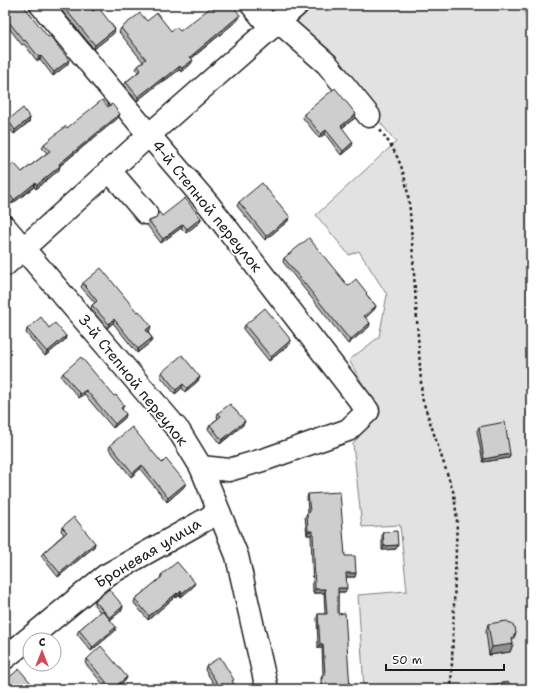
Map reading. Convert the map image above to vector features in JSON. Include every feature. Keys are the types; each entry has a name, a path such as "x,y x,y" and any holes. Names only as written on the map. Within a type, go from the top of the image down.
{"street":[{"name":"4-й Степной переулок","path":"41,5 149,136 209,205 368,411 348,430 266,459 229,470 201,467"},
{"path":"252,5 274,25 326,64 368,116"},
{"path":"5,265 297,5"},
{"path":"110,170 146,213"},
{"name":"3-й Степной переулок","path":"5,227 23,250 179,431 201,467 237,556 267,689"},
{"name":"Броневая улица","path":"5,658 105,576 219,512"}],"path":[{"path":"368,116 386,139 398,158 406,182 410,211 422,398 454,494 457,520 451,689"}],"shaded area":[{"path":"311,5 524,5 531,49 531,689 364,689 358,595 407,591 400,525 362,527 353,444 378,411 349,360 379,337 387,295 359,251 349,255 316,215 396,142 332,63 291,22"}],"building":[{"path":"5,5 23,5 48,37 50,36 69,60 54,72 41,56 39,57 25,40 24,41 5,17"},
{"path":"62,5 89,5 93,11 98,7 115,29 95,45"},
{"path":"214,5 232,5 240,15 190,57 193,60 182,68 180,66 138,97 126,82 141,70 138,66 146,59 121,28 140,13 147,21 157,13 171,31 176,27 180,31"},
{"path":"335,88 356,114 341,126 353,142 343,151 326,130 321,134 304,114"},
{"path":"102,100 108,107 112,104 120,114 59,164 60,166 37,185 35,183 14,200 5,189 5,171 14,163 22,172 50,151 44,144"},
{"path":"23,108 30,118 15,130 8,120"},
{"path":"262,183 290,217 266,236 239,202"},
{"path":"185,198 201,218 187,229 183,224 163,239 149,221 155,219 159,212 162,216"},
{"path":"309,238 348,286 356,279 376,306 364,316 370,323 350,340 284,258"},
{"path":"101,268 137,312 139,311 151,326 146,330 152,338 138,349 114,319 109,324 92,305 97,301 83,283"},
{"path":"265,308 291,340 271,357 245,325"},
{"path":"41,317 49,328 55,323 66,336 47,352 27,329"},
{"path":"182,355 200,377 187,388 183,384 176,390 162,372"},
{"path":"81,357 114,396 116,395 124,405 121,408 126,414 115,424 86,390 80,394 63,373"},
{"path":"230,404 245,421 222,440 210,425 221,416 218,413"},
{"path":"505,422 510,454 484,459 479,427"},
{"path":"132,427 162,463 166,459 186,483 168,498 142,465 133,473 110,445"},
{"path":"340,492 345,556 355,556 356,573 346,573 347,588 338,588 338,614 345,613 350,689 323,689 322,675 325,675 323,644 320,644 318,614 327,614 325,589 315,589 313,531 308,531 307,513 310,512 308,494"},
{"path":"74,517 95,543 60,573 43,553 67,532 62,527"},
{"path":"397,531 398,545 384,546 383,532"},
{"path":"177,562 195,583 182,593 181,591 178,594 177,593 149,616 135,599 163,576 161,575"},
{"path":"109,589 123,606 110,618 95,601"},
{"path":"102,610 116,627 93,647 79,630"},
{"path":"507,621 515,627 516,633 512,638 513,644 492,647 488,624"},
{"path":"5,625 9,630 5,633"},
{"path":"101,646 127,677 112,689 87,659"},
{"path":"220,657 234,680 232,681 237,689 221,689 206,666"},
{"path":"19,669 36,689 5,688 5,681"},
{"path":"508,682 515,689 489,689 489,685"}]}
